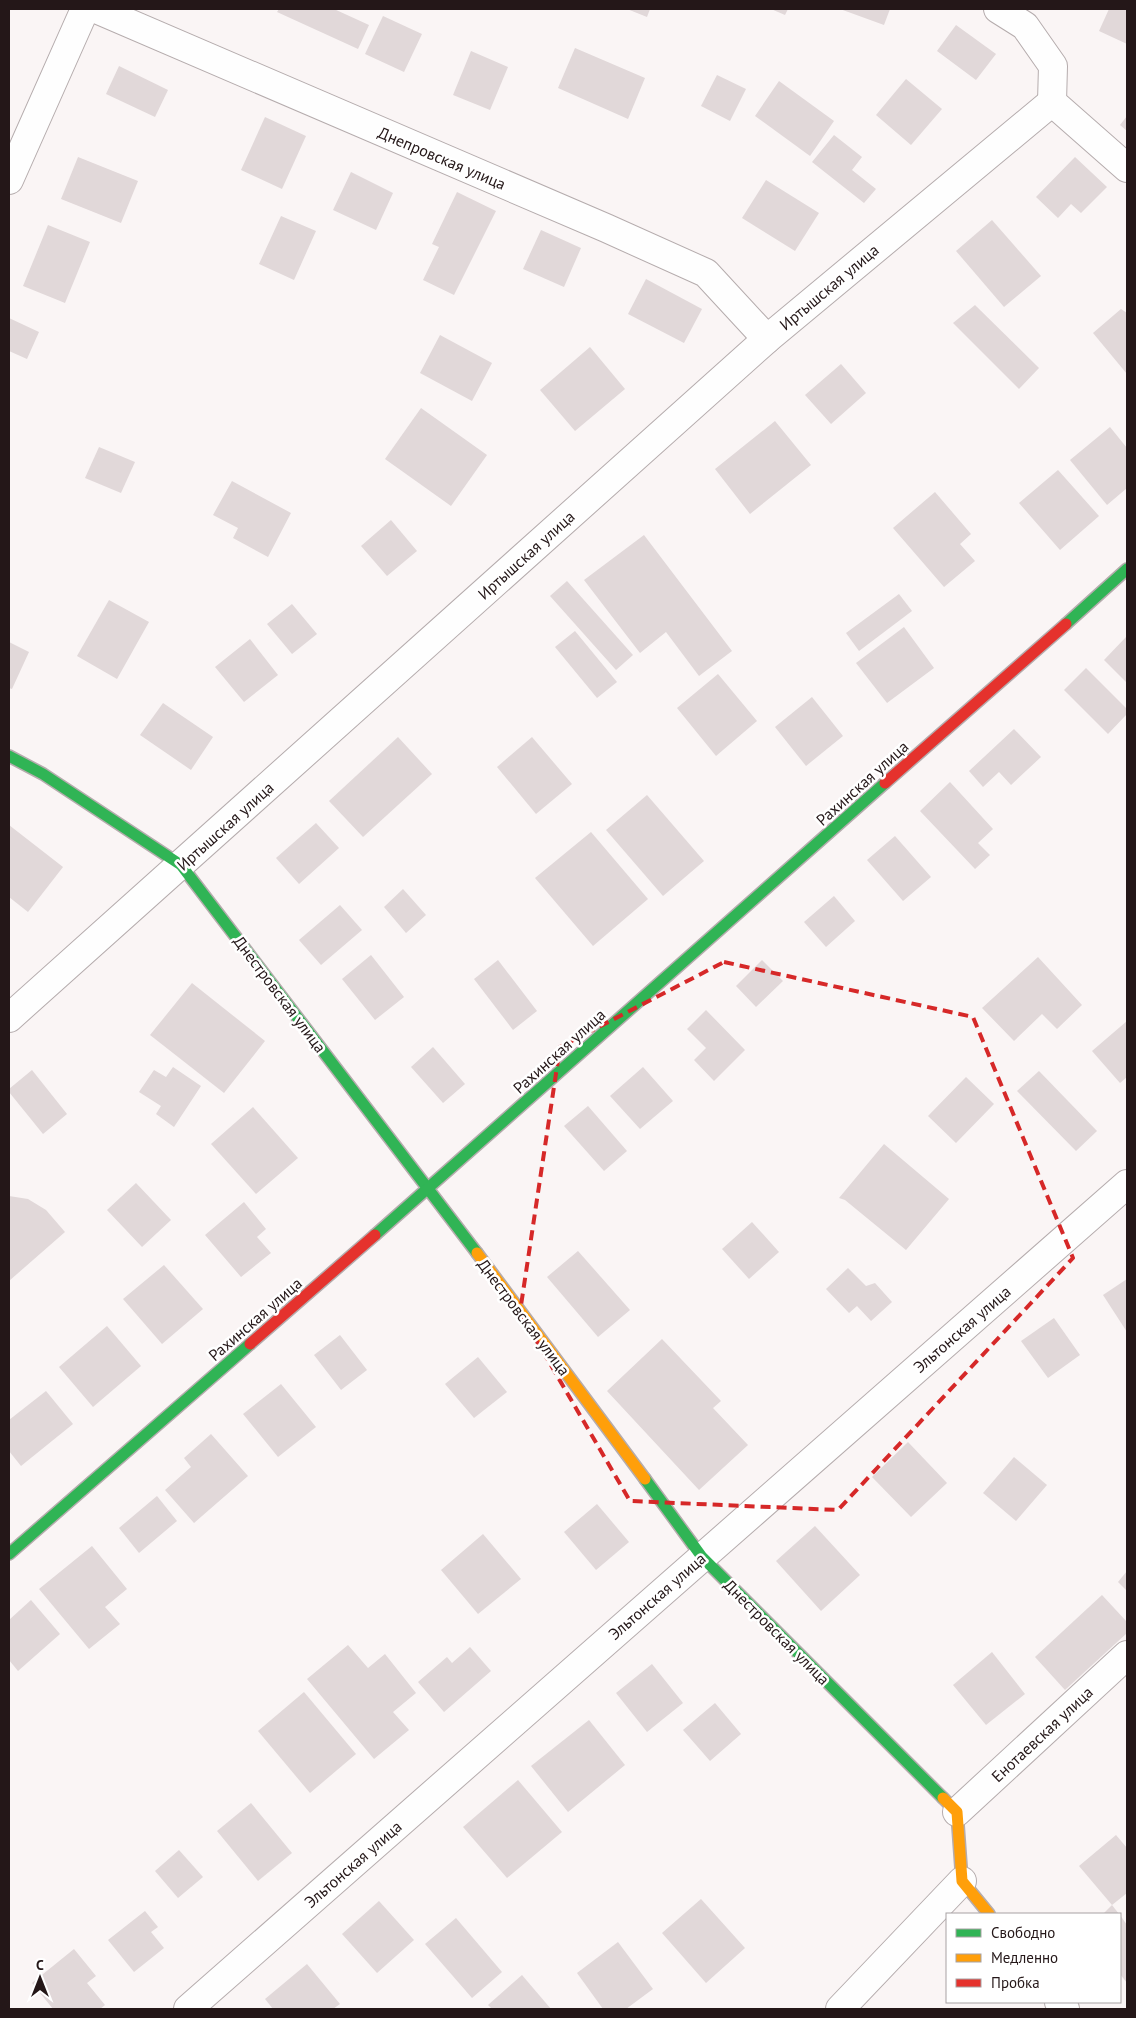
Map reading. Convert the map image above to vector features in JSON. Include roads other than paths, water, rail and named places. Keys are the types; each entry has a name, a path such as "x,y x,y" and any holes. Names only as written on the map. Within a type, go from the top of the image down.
{"street":[{"path":"9,180 85,9"},
{"name":"Днепровская улица","path":"96,9 606,228 706,273 767,339"},
{"path":"998,9 1025,26 1053,66 1052,102 1127,168"},
{"name":"Иртышская улица","path":"9,1018 767,339 1052,102"},
{"name":"Рахинская улица","path":"9,1554 428,1188 1127,569"},
{"name":"Днестровская улица","path":"9,756 43,774 181,865 428,1188 702,1557 957,1812"},
{"name":"Эльтонская улица","path":"188,2009 1127,1184"},
{"name":"Енотаевская улица","path":"957,1812 1127,1655"},
{"path":"957,1812 962,1881 988,1913"},
{"path":"840,2009 962,1881"}]}
